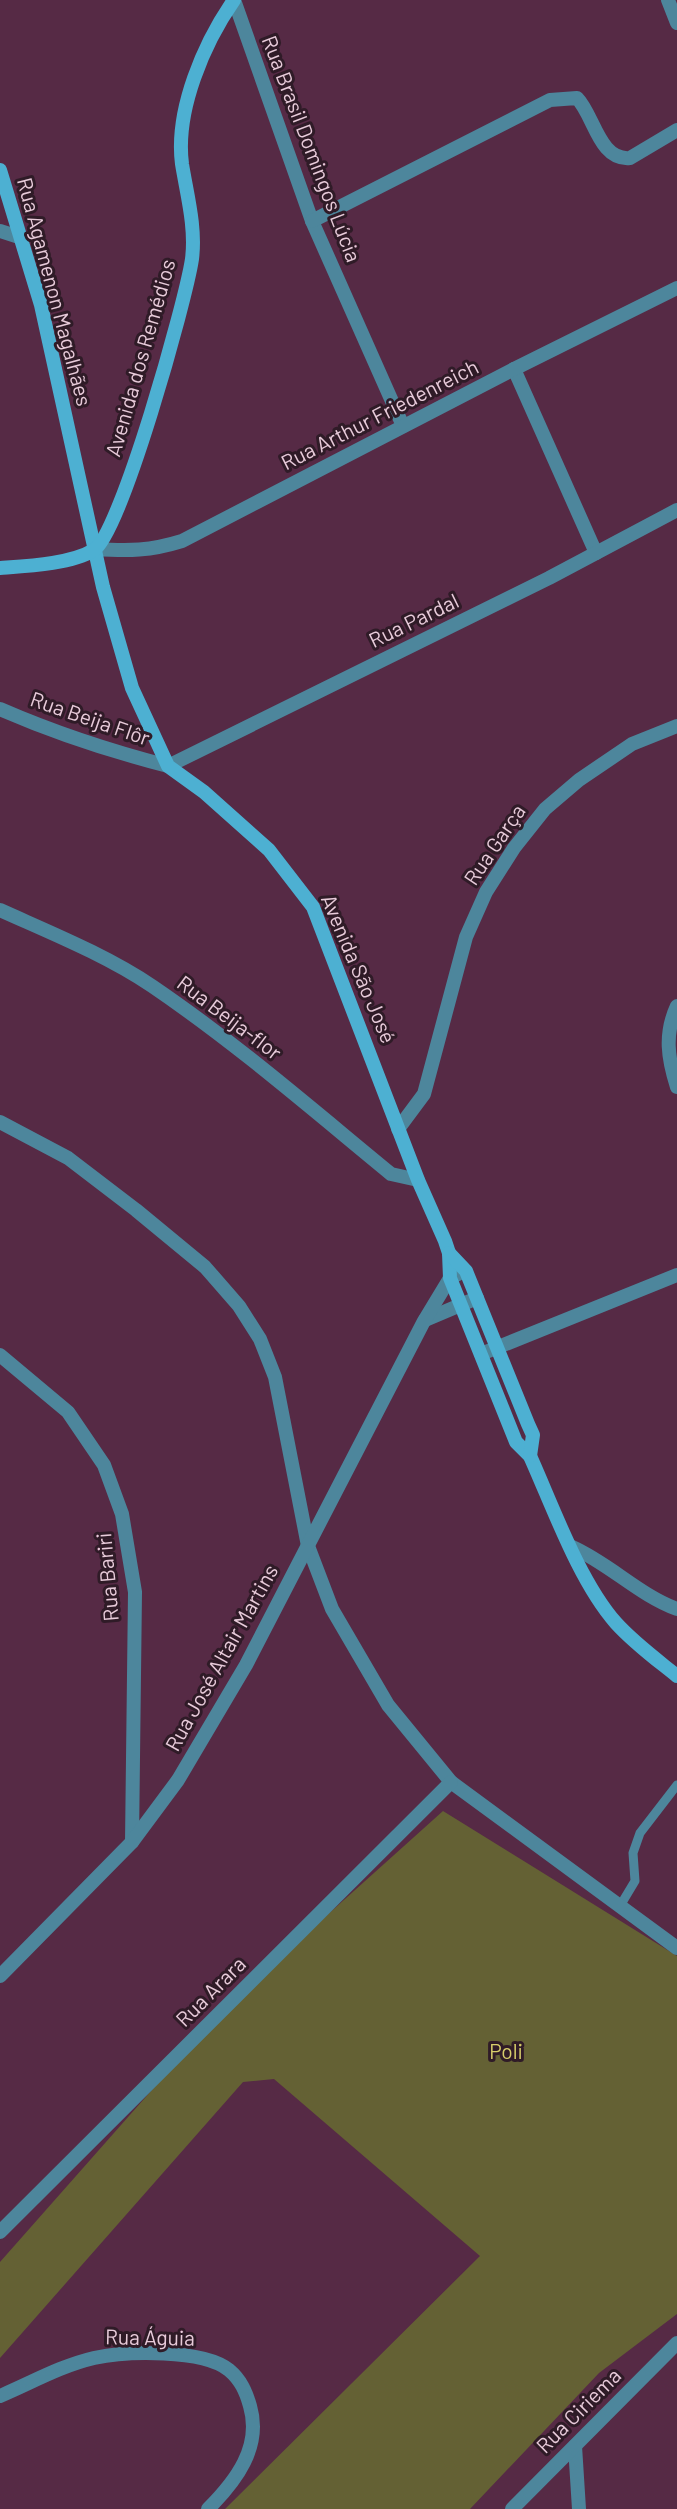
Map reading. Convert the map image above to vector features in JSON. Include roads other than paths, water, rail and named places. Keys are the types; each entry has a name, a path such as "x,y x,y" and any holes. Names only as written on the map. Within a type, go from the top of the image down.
{"main road":[{"name":"Avenida dos Remédios","path":"95,549 112,523 125,489 185,294 192,256 191,218 182,161 181,125 186,100 219,23 234,0"},
{"name":"Rua Agamenon Magalhães","path":"1,180 41,305 95,549"},
{"path":"0,568 65,560 95,549"},
{"name":"Avenida São José","path":"95,549 132,688 168,766 204,792 269,849 313,908 449,1253 450,1278 516,1442 530,1455 588,1583 616,1623 677,1676"},
{"name":"Avenida São José","path":"449,1253 466,1270 533,1435 530,1455"}],"street":[{"name":"Rua Brasil Domingos Lúcia","path":"234,0 312,220 403,426"},
{"path":"668,0 677,23"},
{"path":"312,220 550,100 577,98 584,104 603,144 622,159 630,159 677,130"},
{"path":"0,231 19,237"},
{"name":"Rua Arthur Friedenreich","path":"95,549 134,552 182,541 677,288"},
{"path":"514,369 596,553"},
{"name":"Rua Pardal","path":"168,766 677,510"},
{"name":"Rua Beija Flôr","path":"0,709 42,728 107,751 168,766"},
{"name":"Rua Garça","path":"398,1129 424,1094 466,937 486,892 514,848 545,809 579,780 632,744 677,726"},
{"name":"Rua Beija-flor","path":"0,910 82,947 150,985 225,1038 391,1174 418,1180"},
{"path":"677,1006 667,1046 677,1087"},
{"path":"0,1122 68,1158 153,1223 205,1267 239,1306 260,1339 275,1377 307,1546 332,1609 388,1705 452,1782 677,1948"},
{"path":"450,1278 466,1270"},
{"path":"481,1354 677,1275"},
{"name":"Rua José Altair Martins","path":"0,1976 132,1842 178,1780 247,1665 424,1321 450,1278"},
{"path":"424,1321 477,1298"},
{"name":"Rua Bariri","path":"0,1355 68,1412 104,1465 122,1514 135,1592 132,1842"},
{"path":"572,1547 595,1558 655,1599 677,1609"},
{"name":"Rua Arara","path":"0,2232 452,1782"},
{"name":"Rua Ciriema","path":"512,2509 677,2343"},
{"name":"Rua Águia","path":"0,2396 64,2367 94,2358 125,2354 163,2355 208,2360 223,2366 245,2389 251,2410 253,2437 243,2466 208,2509"},
{"path":"575,2446 579,2509"}],"lane":[{"path":"620,1906 635,1881 633,1853 640,1833 677,1786"}],"park label":[{"name":"Poli","path":"506,2052"}]}
